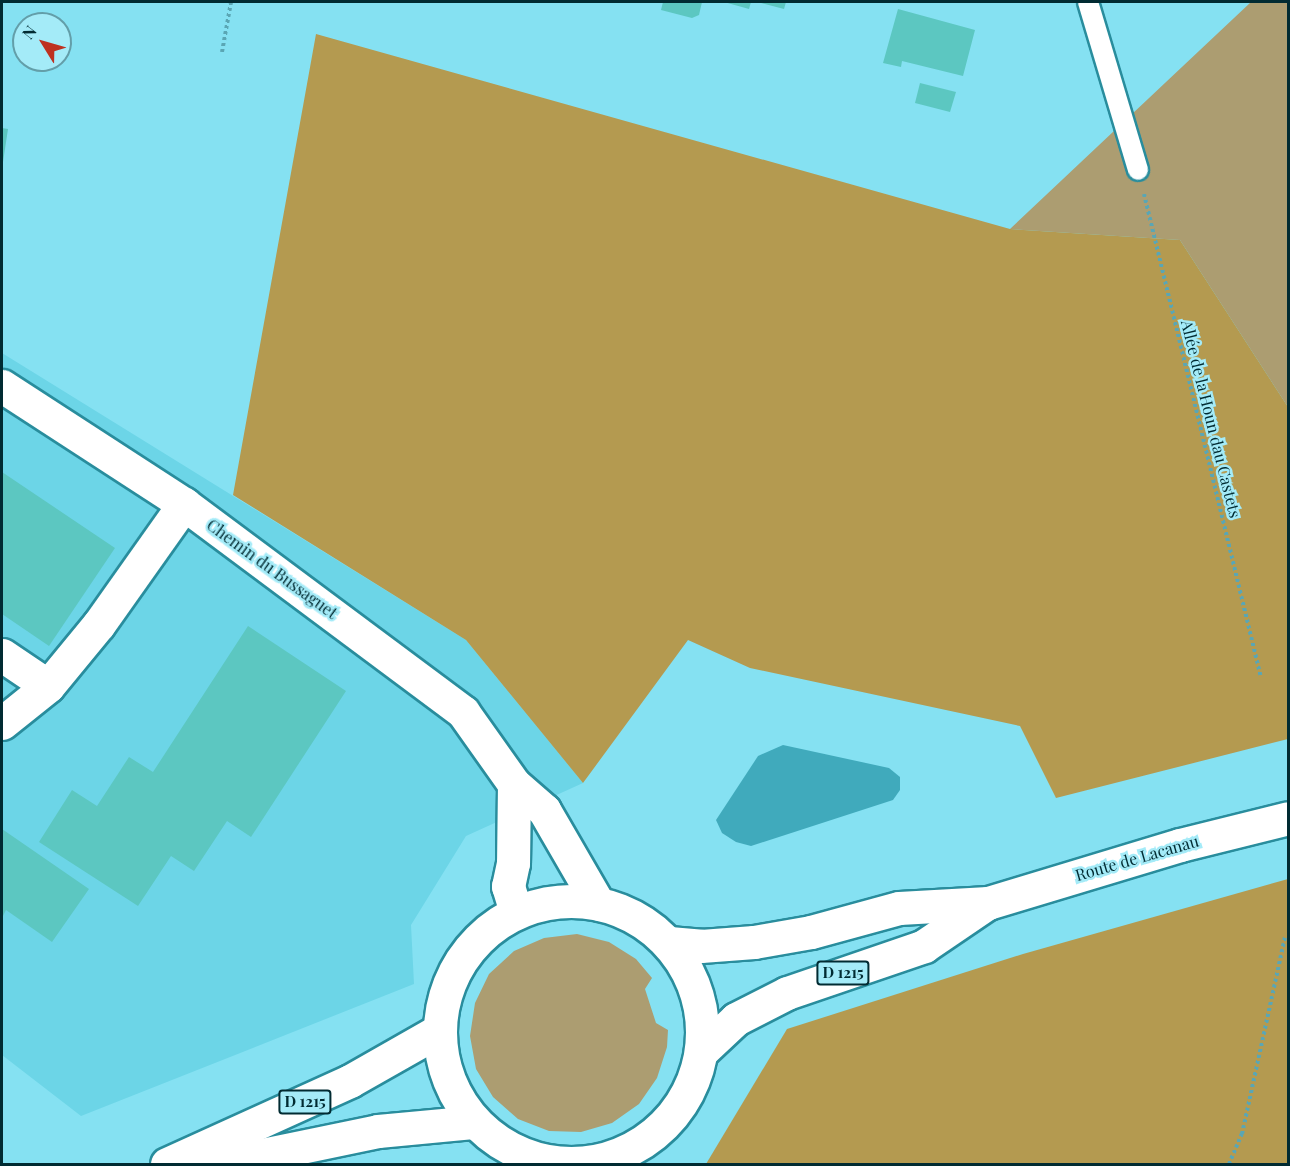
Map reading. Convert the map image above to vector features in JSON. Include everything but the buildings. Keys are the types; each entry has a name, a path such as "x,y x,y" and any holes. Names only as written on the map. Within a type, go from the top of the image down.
{"main road":[{"name":"Chemin du Bussaguet","path":"2,386 184,504 463,712 514,784 544,810 598,903"},
{"path":"2,723 48,686 99,624 184,504"},
{"path":"2,654 48,686"},
{"path":"514,784 513,863 507,886 516,912"},
{"name":"Route de Lacanau","path":"988,903 1180,845 1288,818"},
{"path":"554,901 598,903 631,914 669,943 690,974 702,1010 703,1050 689,1094 658,1134 607,1161 546,1163 500,1145 473,1122 447,1079 438,1031 442,1001 453,972 477,940 516,912 554,901"},
{"name":"D 1215","path":"669,943 701,946 754,942 811,932 899,908 988,903"},
{"name":"D 1215","path":"703,1050 736,1019 777,998 924,946 988,903"},
{"name":"D 1215","path":"167,1164 350,1081 438,1031"},
{"path":"219,1164 378,1131 473,1122"}],"lane":[{"path":"1088,2 1138,170"}],"path":[{"path":"222,52 231,2"},
{"name":"Allée de la Houn dau Castets","path":"1138,170 1260,675"},
{"path":"1229,1164 1242,1134 1285,938"}],"shaded area":[{"path":"1251,2 1288,2 1288,407 1180,240 1010,229"},
{"path":"316,34 1010,229 1180,240 1288,407 1288,739 1056,798 1020,726 750,668 688,640 583,783 466,640 233,495"},
{"path":"2,353 466,640 583,783 466,836 411,925 414,984 81,1116 2,1055"},
{"path":"783,745 889,768 900,777 900,790 893,800 751,846 736,842 722,833 716,820 758,756"},
{"path":"1288,879 1288,1164 706,1164 787,1029 1023,954"},
{"path":"577,934 609,942 636,959 652,978 645,989 656,1023 668,1030 667,1047 657,1078 639,1104 612,1123 581,1132 549,1131 518,1119 493,1097 476,1069 470,1036 475,1003 489,974 514,951 544,938"}]}
